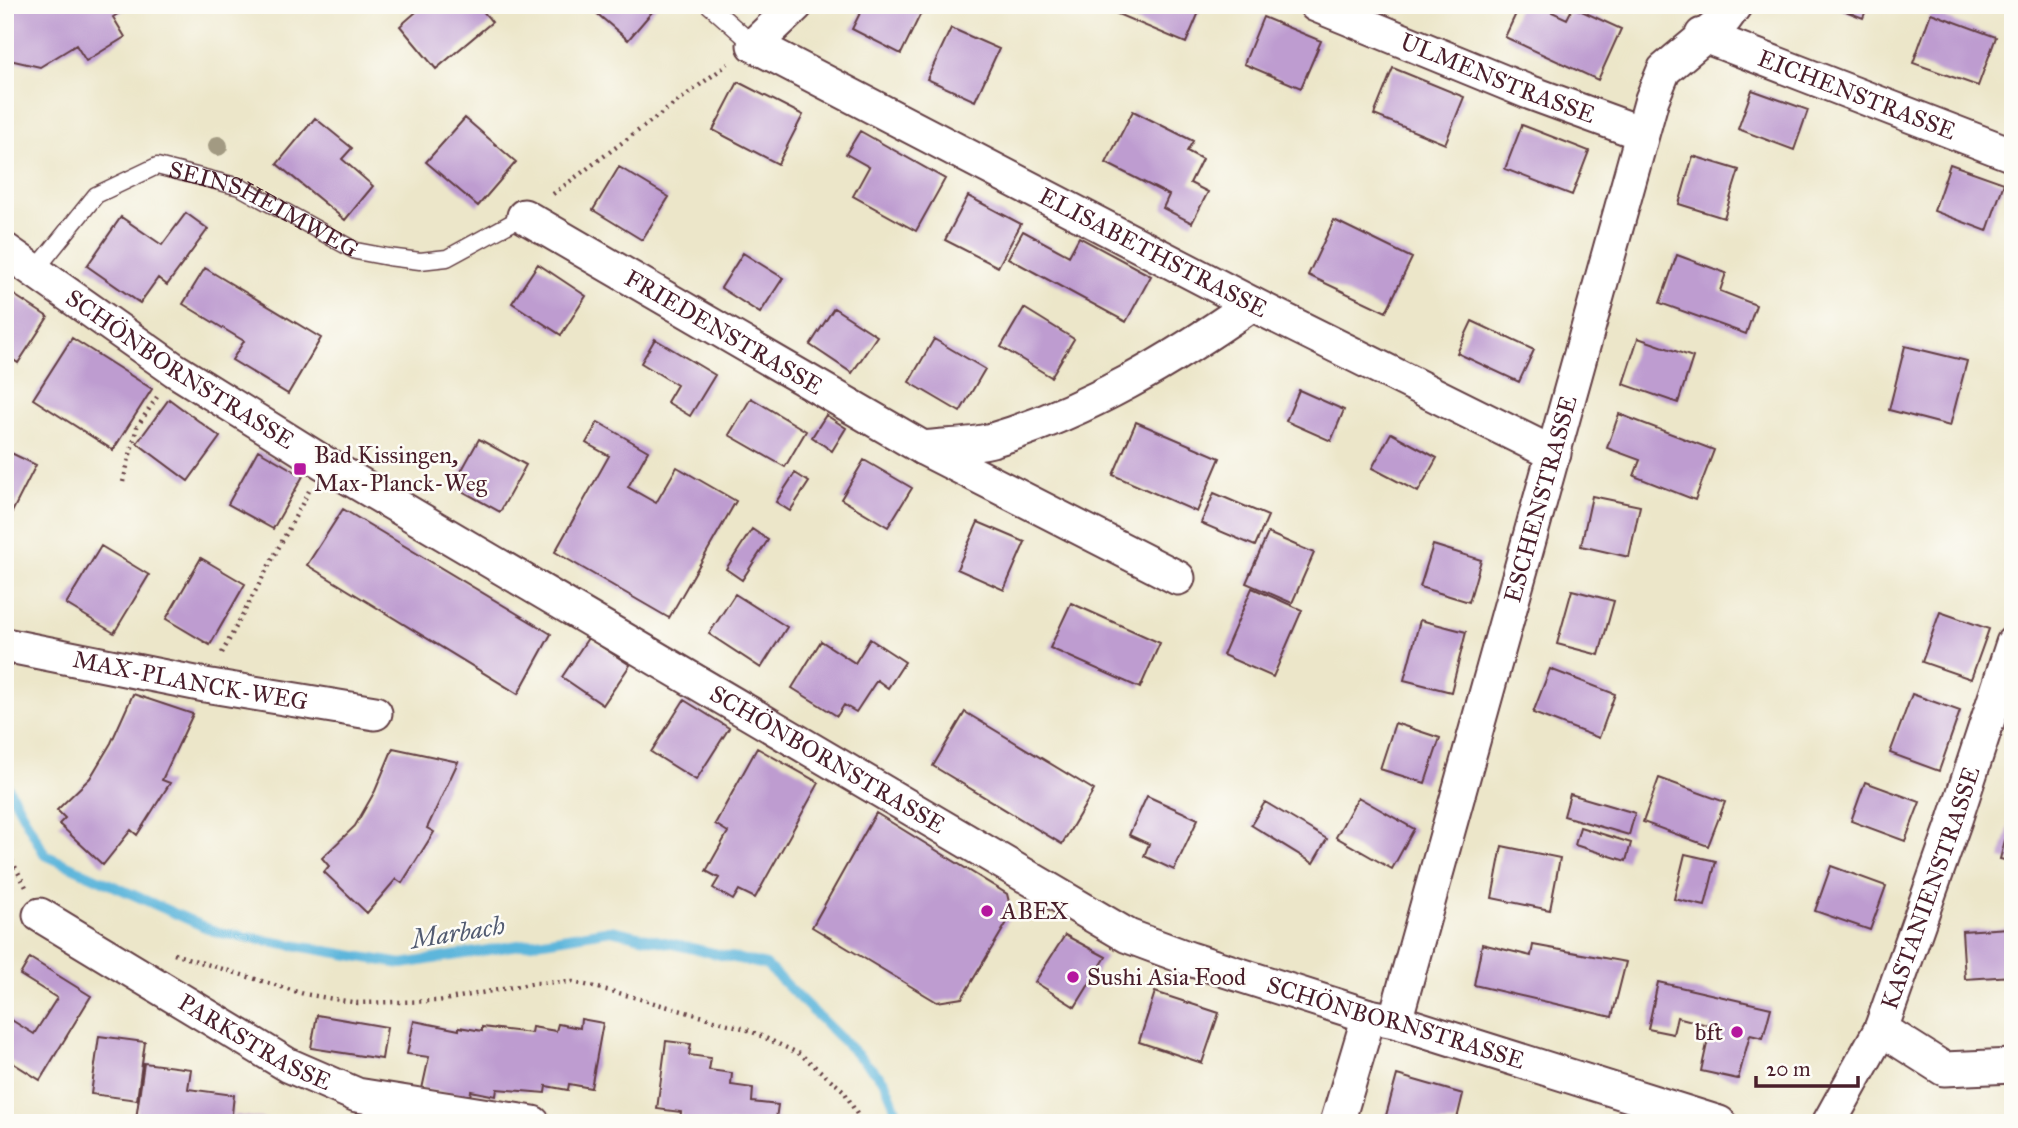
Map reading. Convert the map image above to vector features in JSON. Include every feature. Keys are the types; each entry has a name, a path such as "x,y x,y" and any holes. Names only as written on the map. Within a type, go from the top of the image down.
{"street":[{"path":"754,45 796,5"},
{"name":"ULMENSTRASSE","path":"1316,5 1526,91 1641,134"},
{"name":"ESCHENSTRASSE","path":"1382,1018 1554,454 1641,134 1664,69 1702,35 1725,19 1735,5"},
{"name":"EICHENSTRASSE","path":"1702,35 2013,155"},
{"name":"ELISABETHSTRASSE","path":"754,45 1252,304 1554,454"},
{"name":"FRIEDENSTRASSE","path":"524,216 923,448 1178,578"},
{"name":"SCHÖNBORNSTRASSE","path":"5,250 175,370 324,463 1128,936 1190,959 1719,1123"},
{"path":"923,448 989,441 1078,407 1186,350 1252,304"},
{"name":"KASTANIENSTRASSE","path":"1829,1123 1881,1029 1955,820 2013,643"},
{"name":"MAX-PLANCK-WEG","path":"5,645 205,685 375,713"},
{"name":"PARKSTRASSE","path":"40,915 288,1065 357,1095 533,1123"},
{"path":"1337,1123 1382,1018"},
{"path":"1881,1029 1944,1069 2013,1066"}],"lane":[{"path":"709,5 754,45"},
{"name":"SEINSHEIMWEG","path":"34,272 96,195 157,166 240,187 356,251 388,257 420,261 447,258 524,216"}],"path":[{"path":"524,216 754,45"},
{"path":"123,482 137,427 175,370"},
{"path":"205,685 324,463"},
{"path":"5,848 40,915"},
{"path":"166,951 304,994 358,1003 438,1001 534,983 573,982 619,993 746,1029 800,1054 844,1091 862,1123"}],"building":[{"path":"5,5 132,5 113,17 125,37 86,61 76,45 40,67 5,59"},
{"path":"424,5 478,5 492,22 436,69 400,26"},
{"path":"587,5 658,5 628,40"},
{"path":"864,5 915,5 923,9 901,54 852,29"},
{"path":"1110,5 1202,5 1186,43 1108,10"},
{"path":"1520,5 1537,5 1567,19 1573,7 1621,29 1598,80 1505,37"},
{"path":"1830,5 1868,5 1863,18"},
{"path":"1931,13 1996,37 1978,86 1913,63"},
{"path":"1263,17 1321,41 1301,88 1244,64"},
{"path":"951,28 999,49 975,101 927,79"},
{"path":"1393,68 1464,97 1445,144 1374,115"},
{"path":"738,82 803,115 778,164 713,130"},
{"path":"1752,90 1808,110 1794,150 1738,129"},
{"path":"1133,111 1193,141 1187,151 1202,159 1190,183 1208,192 1192,223 1163,208 1169,195 1106,163"},
{"path":"315,118 352,148 342,159 373,186 345,220 277,164"},
{"path":"465,118 516,162 478,206 426,162"},
{"path":"1522,125 1589,151 1572,195 1505,169"},
{"path":"860,131 945,179 916,231 853,196 869,167 846,154"},
{"path":"1693,156 1739,170 1724,218 1679,204"},
{"path":"1950,164 2004,183 1987,231 1934,211"},
{"path":"619,167 669,197 642,240 593,210"},
{"path":"968,196 1021,224 998,267 945,240"},
{"path":"186,213 208,229 167,285 158,278 140,303 87,266 121,217 162,245"},
{"path":"1334,220 1412,258 1386,312 1308,275"},
{"path":"1023,231 1069,256 1079,237 1151,276 1126,322 1008,258"},
{"path":"743,253 783,278 760,313 721,288"},
{"path":"1677,255 1726,273 1720,291 1756,305 1746,334 1660,303"},
{"path":"538,264 586,296 561,335 512,303"},
{"path":"205,268 321,338 288,394 232,360 244,341 183,304"},
{"path":"5,289 48,317 18,363 5,354"},
{"path":"834,308 877,336 852,373 810,345"},
{"path":"1024,308 1074,339 1051,377 1001,347"},
{"path":"1472,321 1534,350 1519,382 1457,353"},
{"path":"72,338 152,389 113,450 33,399"},
{"path":"1638,338 1693,357 1678,403 1623,384"},
{"path":"655,339 715,375 690,416 667,402 677,385 641,363"},
{"path":"934,339 985,369 960,412 909,382"},
{"path":"1905,346 1967,361 1950,426 1889,410"},
{"path":"1299,390 1344,410 1331,441 1286,421"},
{"path":"751,398 806,431 785,467 729,435"},
{"path":"169,399 220,437 188,481 137,443"},
{"path":"1619,414 1714,450 1695,500 1634,476 1640,460 1607,448"},
{"path":"826,415 846,428 832,451 812,437"},
{"path":"598,422 648,451 628,487 656,503 677,467 736,501 669,618 555,552 609,456 586,443"},
{"path":"1136,422 1220,458 1197,512 1113,475"},
{"path":"1391,433 1437,458 1418,492 1372,468"},
{"path":"479,439 526,465 500,512 453,486"},
{"path":"5,450 36,465 8,520 5,519"},
{"path":"258,450 303,476 273,529 228,504"},
{"path":"864,460 912,488 888,527 841,499"},
{"path":"795,473 809,482 790,511 776,502"},
{"path":"1214,493 1268,516 1255,546 1201,523"},
{"path":"1592,496 1640,506 1629,557 1581,546"},
{"path":"343,509 551,634 518,694 307,565"},
{"path":"978,522 1025,542 1004,590 957,569"},
{"path":"752,529 768,540 742,580 726,569"},
{"path":"1268,533 1314,553 1292,603 1246,583"},
{"path":"1433,545 1481,560 1469,602 1420,587"},
{"path":"101,546 149,575 114,633 66,604"},
{"path":"201,558 245,584 210,645 166,619"},
{"path":"1252,588 1302,610 1273,677 1223,655"},
{"path":"1572,590 1614,601 1599,655 1557,644"},
{"path":"735,594 787,627 761,668 709,634"},
{"path":"1071,603 1160,643 1140,688 1050,648"},
{"path":"1940,612 1989,629 1971,679 1922,662"},
{"path":"1420,620 1466,632 1451,692 1404,680"},
{"path":"588,638 630,665 603,705 562,677"},
{"path":"870,639 905,662 888,688 877,680 856,712 844,705 837,716 792,688 821,641 855,663"},
{"path":"1550,669 1615,694 1599,738 1533,713"},
{"path":"133,694 193,714 162,780 170,783 137,835 131,830 103,865 59,824 65,818 57,810 90,778 111,743"},
{"path":"1912,694 1960,711 1939,771 1890,753"},
{"path":"684,700 729,728 696,780 651,752"},
{"path":"965,712 1094,790 1062,844 933,766"},
{"path":"1395,723 1440,738 1425,783 1380,769"},
{"path":"393,748 458,762 427,828 434,832 402,883 396,879 367,913 324,872 329,866 322,858 355,826 375,791"},
{"path":"757,748 819,783 755,898 739,890 733,900 713,888 719,878 706,871 728,832 715,824"},
{"path":"1659,778 1725,802 1708,846 1643,822"},
{"path":"1865,782 1920,802 1905,841 1851,821"},
{"path":"1570,794 1635,813 1629,835 1564,816"},
{"path":"1147,796 1198,819 1174,870 1144,856 1149,844 1129,835"},
{"path":"1358,797 1414,829 1392,869 1336,837"},
{"path":"1265,802 1327,839 1313,863 1251,825"},
{"path":"2013,811 2013,862 2000,859"},
{"path":"876,813 1007,894 1012,914 962,998 937,1002 812,927"},
{"path":"1580,827 1631,843 1626,861 1575,845"},
{"path":"1502,846 1560,858 1550,910 1492,898"},
{"path":"1685,854 1716,861 1705,906 1674,899"},
{"path":"1831,866 1886,886 1870,930 1815,911"},
{"path":"2009,928 2012,976 1965,979 1962,931"},
{"path":"1065,935 1106,957 1075,1007 1035,982"},
{"path":"1482,944 1531,956 1533,945 1626,962 1612,1017 1474,985"},
{"path":"30,958 91,996 40,1080 5,1058 5,1016 34,1034 57,998 20,975"},
{"name":"bft","path":"1658,982 1771,1008 1763,1038 1750,1035 1738,1079 1701,1071 1711,1026 1677,1017 1673,1034 1648,1029"},
{"path":"1155,992 1219,1013 1202,1063 1139,1042"},
{"path":"317,1015 387,1027 382,1059 311,1048"},
{"path":"581,1019 603,1023 591,1088 569,1084 568,1090 546,1086 545,1093 497,1089 496,1096 471,1091 470,1096 422,1089 429,1057 407,1054 414,1021 459,1030 459,1027 482,1031 482,1027 531,1033 532,1027 556,1031 558,1024 580,1028"},
{"path":"99,1036 145,1042 137,1100 91,1094"},
{"path":"666,1041 691,1044 689,1055 711,1058 709,1070 732,1073 731,1085 753,1088 752,1102 778,1105 776,1119 790,1123 689,1123 680,1121 681,1112 657,1109"},
{"path":"144,1063 191,1069 188,1089 234,1095 231,1123 162,1123 136,1119"},
{"path":"1397,1075 1463,1094 1456,1123 1384,1123"},
{"path":"235,1115 274,1120 274,1123 234,1123"}],"waterway":[{"name":"Marbach","path":"5,782 45,855 216,932 402,964 611,930 766,965 885,1082 901,1123"}],"place":[{"name":"Bad Kissingen, Max-Planck-Weg","path":"300,469"},
{"name":"ABEX","path":"987,911"},
{"name":"Sushi Asia Food","path":"1073,977"},
{"name":"bft","path":"1737,1032"}]}
